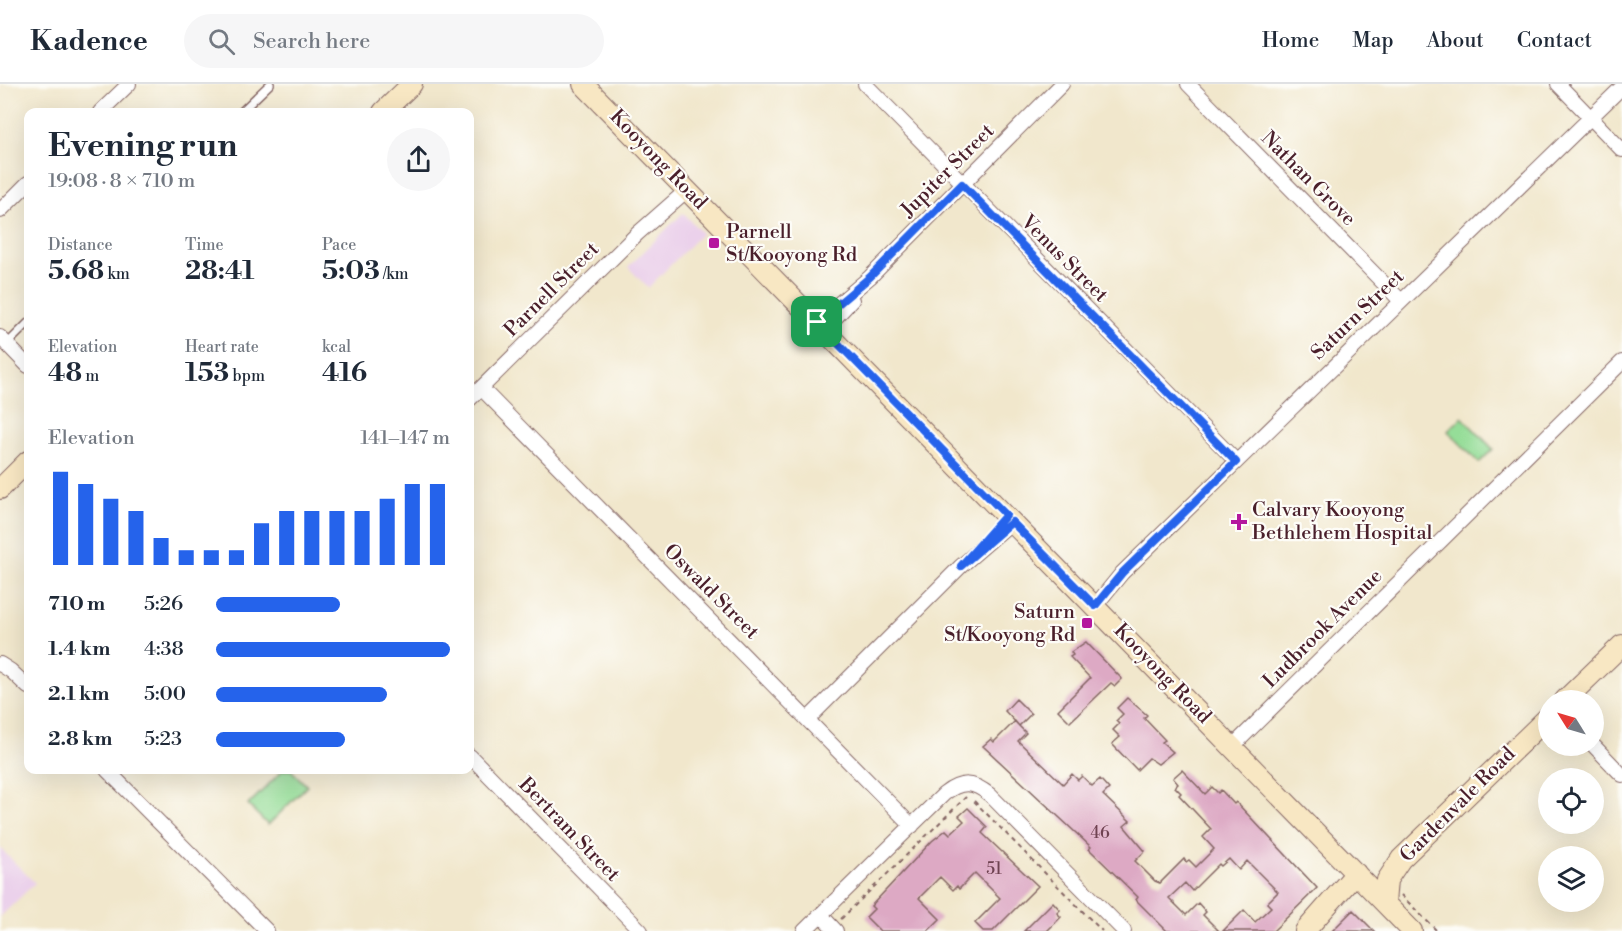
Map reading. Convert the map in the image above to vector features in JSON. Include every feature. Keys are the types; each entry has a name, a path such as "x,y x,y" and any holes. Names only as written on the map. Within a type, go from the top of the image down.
{"street":[{"path":"104,108 129,84"},
{"path":"387,108 412,84"},
{"name":"Kooyong Road","path":"583,84 1360,877 1393,898 1412,931"},
{"name":"Venus Street","path":"865,84 1236,462"},
{"name":"Jupiter Street","path":"821,326 1058,89 1067,84"},
{"name":"Nathan Grove","path":"1188,84 1401,301"},
{"path":"1558,84 1622,150"},
{"name":"Saturn Street","path":"1092,603 1622,87"},
{"path":"0,211 24,187"},
{"name":"Parnell Street","path":"474,395 684,187"},
{"path":"4,340 24,362"},
{"name":"Ludbrook Avenue","path":"1232,747 1622,362"},
{"name":"Oswald Street","path":"481,388 809,718 912,826"},
{"path":"0,489 24,465"},
{"path":"809,718 1009,518"},
{"path":"1575,690 1622,645"},
{"path":"0,664 11,670 24,683"},
{"name":"Gardenvale Road","path":"1393,898 1387,879 1401,859 1538,727"},
{"path":"1604,756 1622,775"},
{"name":"Bertram Street","path":"474,760 641,931"},
{"path":"111,774 267,931"},
{"path":"804,931 953,787 967,783 977,785 990,795 1124,931"},
{"path":"1305,931 1360,877"},
{"path":"820,915 838,926"}],"lane":[{"path":"246,108 270,84"},
{"path":"4,340 24,326"}],"path":[{"path":"838,926 968,795 1102,931"},
{"path":"1393,898 1437,931"}],"shaded area":[{"path":"683,213 702,233 648,288 628,267"},
{"path":"0,848 35,883 0,917"}],"green space":[{"path":"1462,417 1493,449 1479,463 1448,431"},
{"path":"279,774 295,774 307,786 268,825 248,805"}],"building":[{"path":"1086,642 1122,679 1115,686 1111,683 1070,722 1058,710 1090,678 1070,657 1073,655 1071,652"},
{"path":"1127,698 1147,715 1144,718 1165,740 1162,742 1173,752 1158,764 1149,758 1137,770 1112,744 1120,737 1113,730 1119,724 1116,721 1123,714 1117,708"},
{"path":"1016,699 1031,714 1019,726 1026,733 1018,741 1063,784 1072,774 1078,780 1082,776 1092,786 1100,779 1109,789 1103,795 1130,821 1124,826 1145,851 1135,861 1155,881 1160,883 1184,859 1186,862 1189,860 1196,867 1214,849 1203,837 1211,829 1179,795 1181,793 1175,787 1178,784 1173,778 1182,770 1205,794 1212,787 1218,793 1221,790 1234,804 1236,802 1317,888 1273,931 1223,931 1244,910 1255,922 1271,907 1267,903 1278,892 1247,861 1239,870 1229,859 1221,866 1219,864 1192,891 1185,883 1169,898 1186,915 1198,903 1206,912 1203,915 1219,931 1167,931 1136,900 1138,897 1089,849 1091,847 983,746 991,739 994,742 1015,721 1005,711"},
{"path":"968,808 987,827 982,833 1038,886 993,931 983,931 975,923 1000,898 975,873 959,889 957,886 953,890 940,877 919,898 940,919 928,931 880,931 866,917 874,909 871,906 932,841 946,830 950,834 964,821 959,816"},
{"path":"1053,902 1060,910 1057,913 1061,917 1047,931 1024,931"},
{"path":"1353,910 1374,931 1332,931"}],"place":[{"name":"Parnell St/Kooyong Rd","path":"714,243"},
{"name":"Calvary Kooyong Bethlehem Hospital","path":"1239,522"},
{"name":"Saturn St/Kooyong Rd","path":"1087,623"}],"route":[{"path":"962,184 1236,462 1122,573 1095,606 1012,522 961,566 985,536 1006,515 817,322 870,277 962,184"}]}
